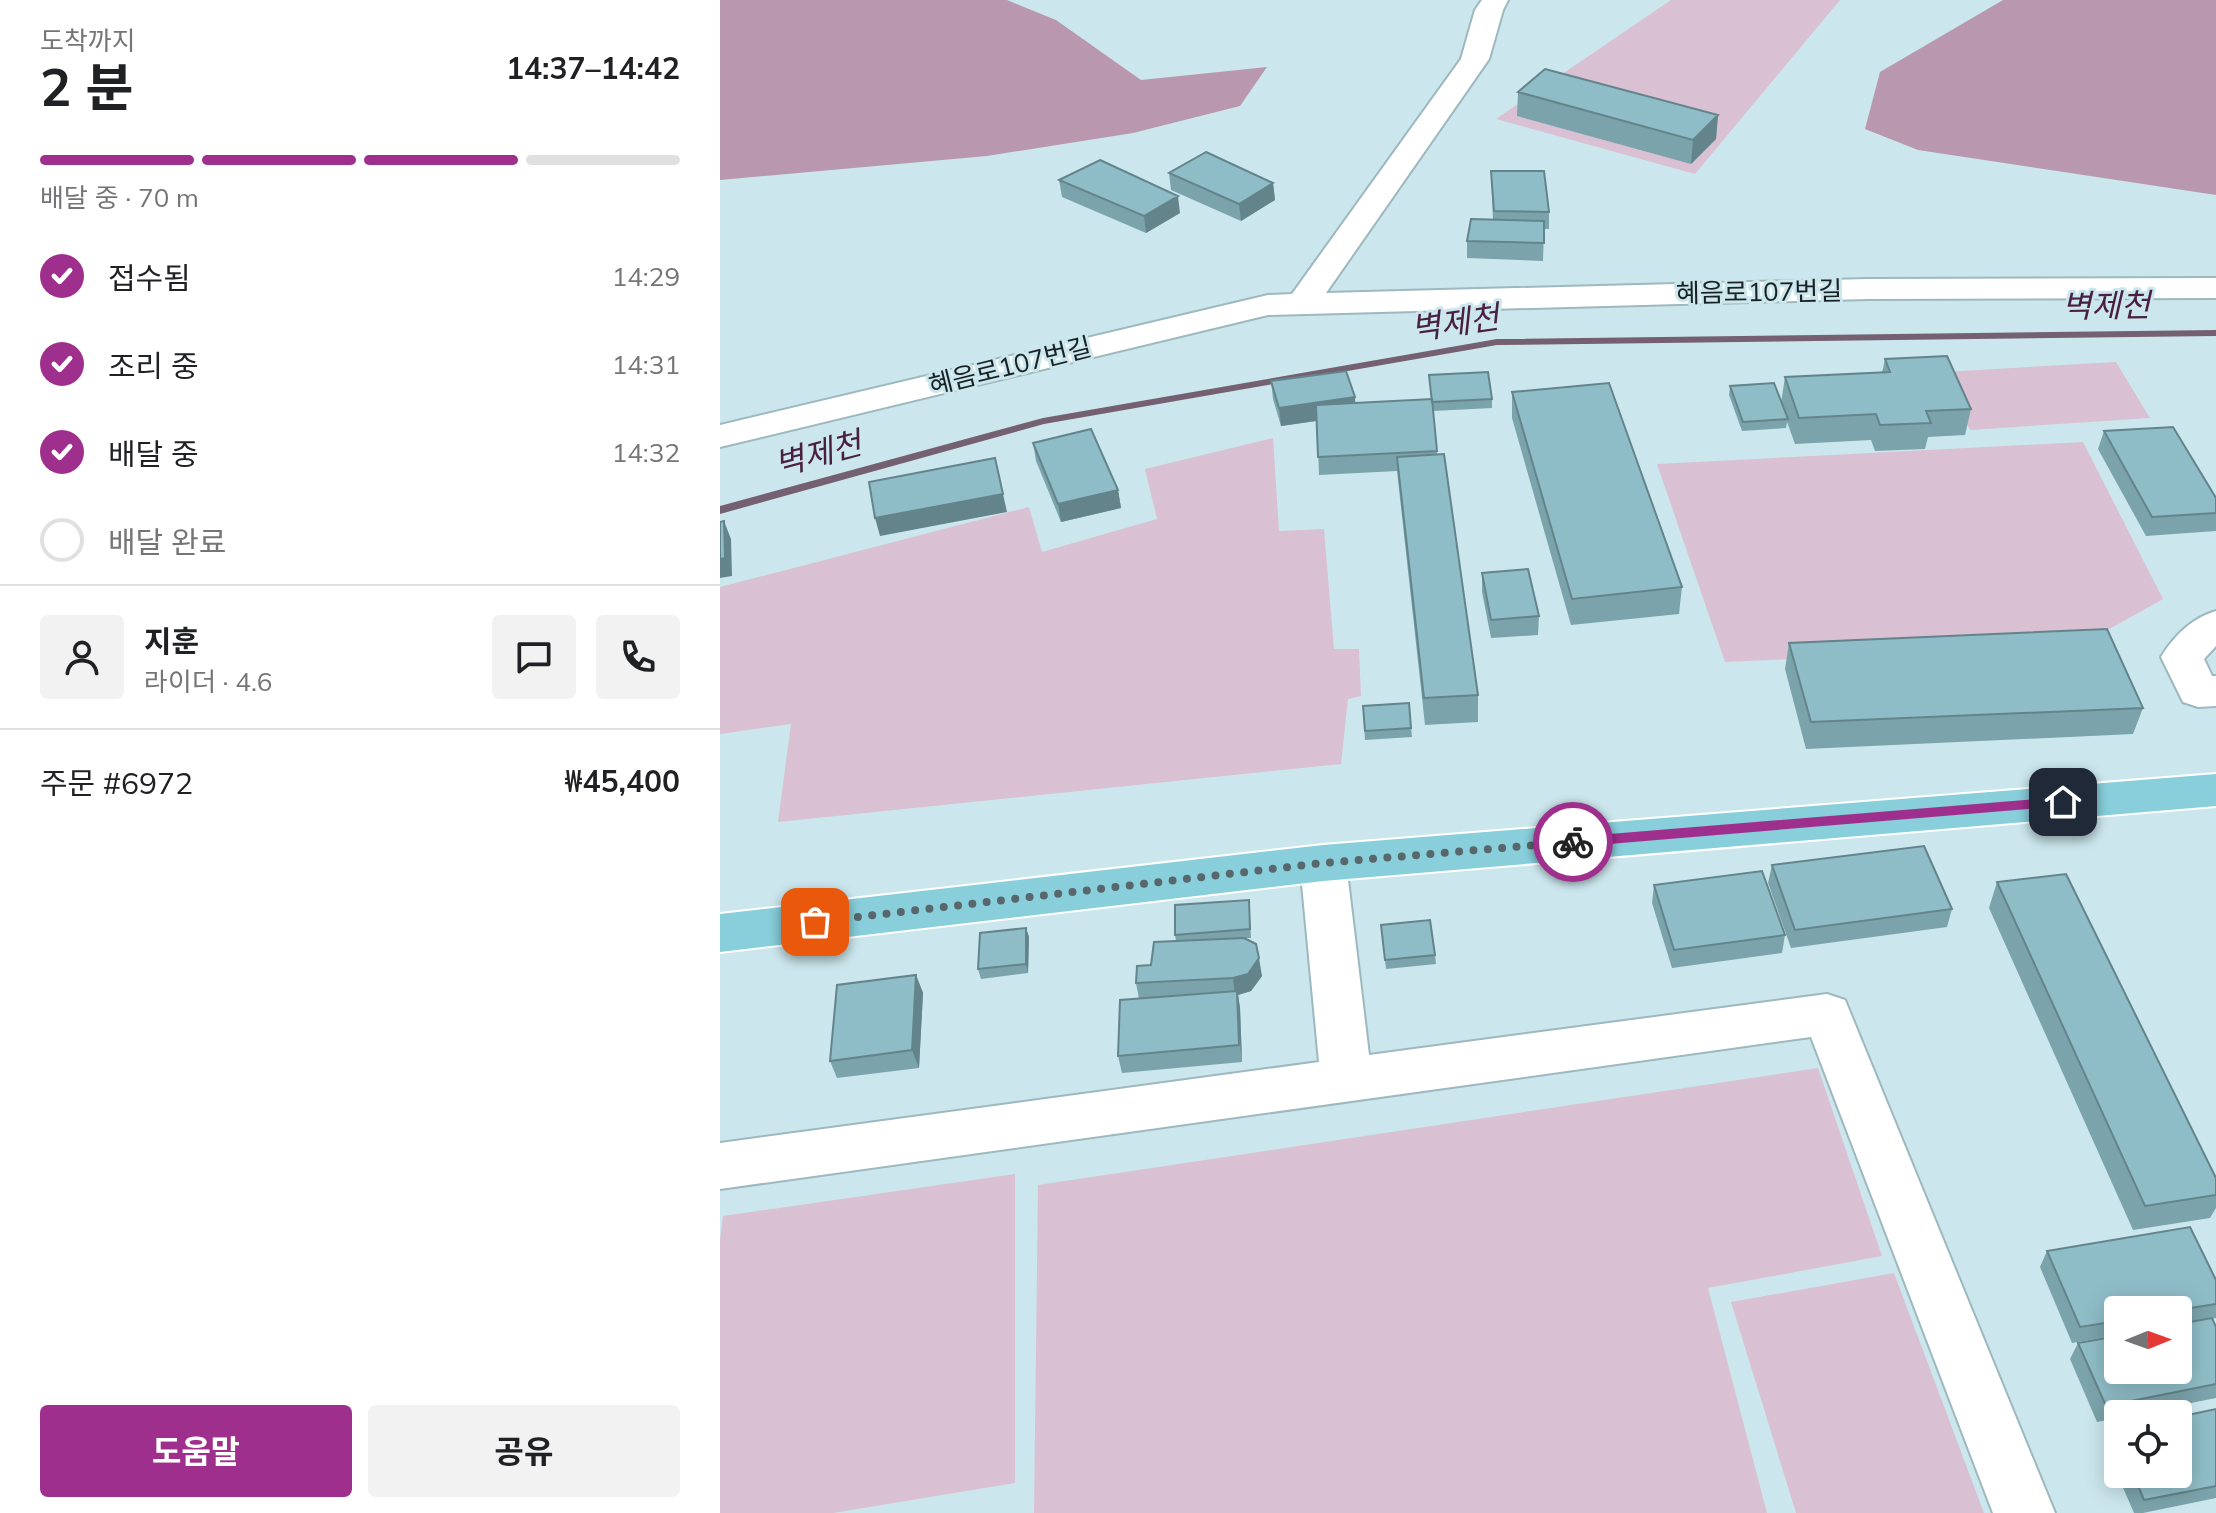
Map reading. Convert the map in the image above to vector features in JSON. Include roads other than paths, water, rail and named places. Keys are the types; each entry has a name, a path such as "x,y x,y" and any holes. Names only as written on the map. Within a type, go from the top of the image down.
{"main road":[{"path":"720,933 1323,863 2216,790"}],"lane":[{"path":"1302,304 1475,59 1489,10 1495,0"},
{"name":"혜음로107번길","path":"720,436 1268,305 1868,289 2216,288"},
{"path":"2216,625 2182,657 2198,692 2216,691"},
{"path":"1323,863 1347,1082"},
{"path":"720,1166 1827,1014 2024,1513"}],"waterway":[{"name":"벽제천","path":"720,510 1043,421 1497,342 2216,333"}]}
